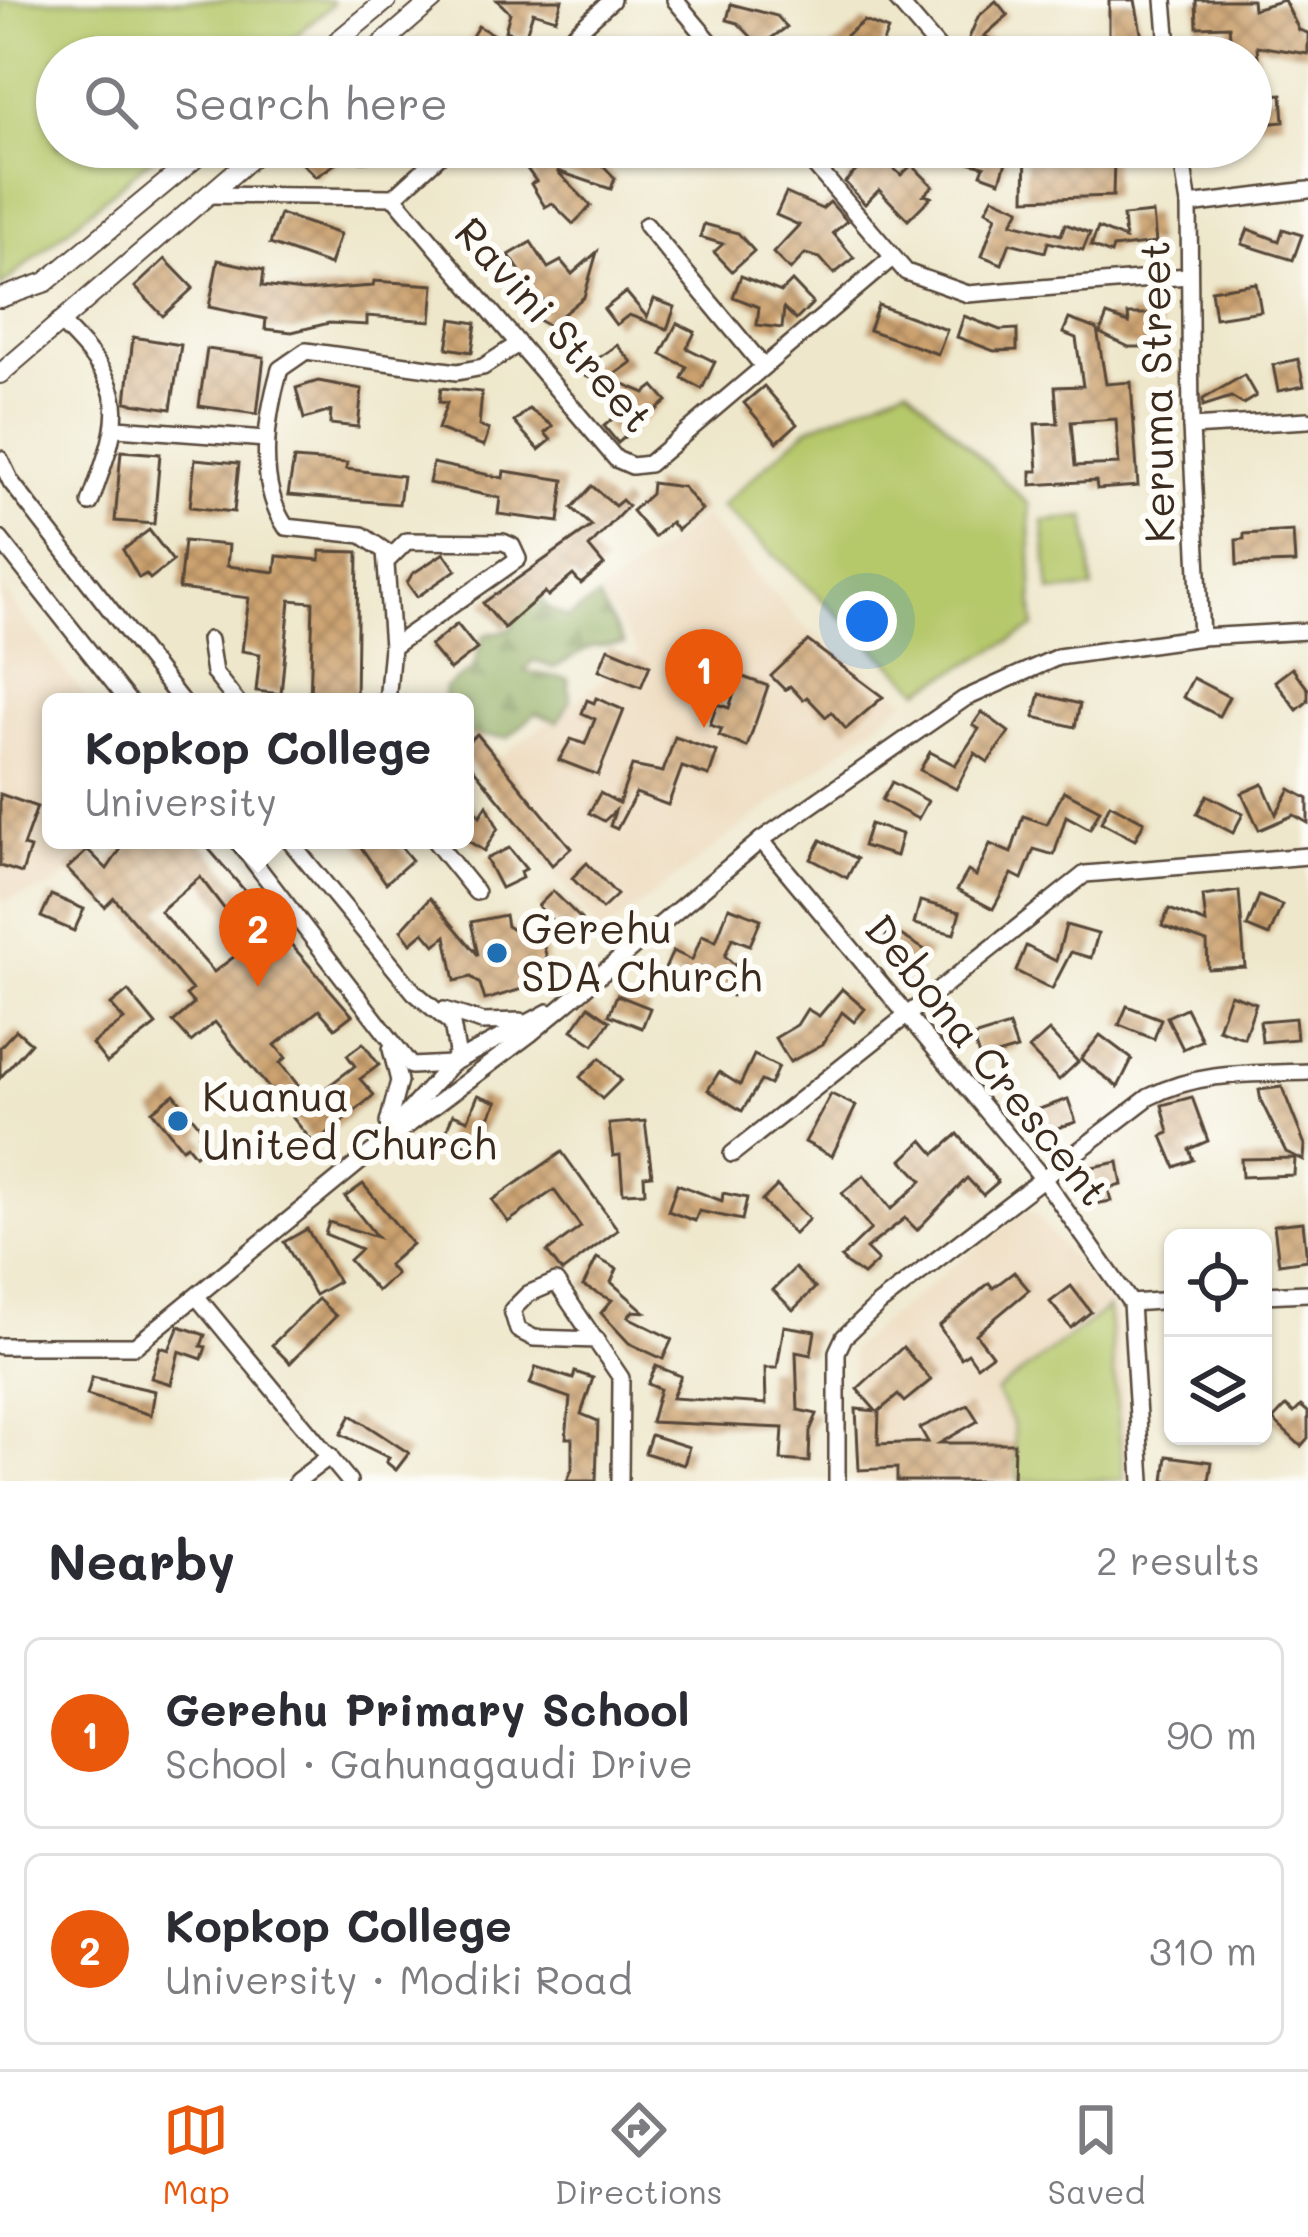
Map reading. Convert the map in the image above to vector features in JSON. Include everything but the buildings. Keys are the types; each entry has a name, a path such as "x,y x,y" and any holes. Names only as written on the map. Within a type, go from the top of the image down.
{"street":[{"path":"343,36 387,0"},
{"path":"392,36 433,0"},
{"path":"572,36 612,0"},
{"path":"675,0 705,36"},
{"path":"897,0 928,36"},
{"path":"1164,0 1167,36"},
{"path":"0,298 46,282 184,168"},
{"path":"0,374 239,168"},
{"path":"208,195 394,197 426,168"},
{"path":"816,168 892,259 926,282 968,294 1188,276"},
{"name":"Keruma Street","path":"1183,168 1189,205 1191,427 1201,637"},
{"path":"1189,205 1308,190"},
{"name":"Ravini Street","path":"394,197 616,459 632,466 649,464 892,259"},
{"path":"646,225 763,366"},
{"path":"59,320 104,364 117,428 90,503"},
{"path":"388,693 392,647 388,559 362,535 286,526 272,499 266,439 280,369 295,354 306,351 457,372 483,367 518,344"},
{"path":"1191,427 1308,420"},
{"path":"117,428 266,439"},
{"path":"0,459 11,482 175,693"},
{"path":"0,539 122,693"},
{"path":"388,559 407,542 503,542 515,549 517,564 392,647"},
{"path":"0,1346 135,1346 367,1156 447,1101 761,839 964,699 1058,657 1201,637 1308,631"},
{"path":"209,640 214,673 230,693"},
{"name":"Debona Crescent","path":"761,839 1045,1181 1131,1303"},
{"path":"244,849 411,1066 451,1064 567,1002"},
{"path":"296,849 414,992 452,1024 457,1052 451,1064 367,1156"},
{"path":"441,849 476,892"},
{"path":"732,1154 1085,874 1308,856"},
{"path":"414,992 457,1018 482,1022 525,1020 567,1002"},
{"path":"367,1156 395,1111 399,1081 384,1027"},
{"path":"837,1481 835,1366 844,1337 879,1304 1149,1097 1174,1084 1216,1075 1308,1072"},
{"path":"597,1340 534,1338 518,1330 512,1310 528,1294 556,1282 597,1340 621,1378 620,1481"},
{"path":"1272,1295 1308,1293"},
{"path":"197,1297 349,1481"},
{"path":"1142,1481 1131,1303 1164,1301"},
{"path":"297,1481 330,1456"}],"shaded area":[{"path":"704,517 806,629 907,700 602,934 474,770 474,758 501,757 638,653 600,594"},
{"path":"0,586 82,693 42,693 42,849 100,849 51,888 0,902"},
{"path":"1022,1210 1036,1214 1116,1315 1133,1481 856,1481 852,1348"}],"green space":[{"path":"0,0 331,0 333,4 296,36 36,36 36,168 140,168 0,287"},
{"path":"907,386 1029,505 1034,628 920,690 721,506 808,428"},
{"path":"1086,517 1093,589 1050,592 1043,521"},
{"path":"528,579 548,608 568,618 598,598 624,644 591,647 554,668 533,660 524,671 568,679 570,701 558,722 536,713 508,738 474,735 474,693 445,693 445,688 473,669 484,635 511,629"},
{"path":"1108,1308 1124,1480 1018,1481 1013,1424 996,1392"}],"place":[{"name":"Gerehu Primary School","path":"704,728"},
{"name":"Gerehu SDA Church","path":"497,953"},
{"name":"Kopkop College","path":"258,987"},
{"name":"Kuanua United Church","path":"178,1121"}]}
